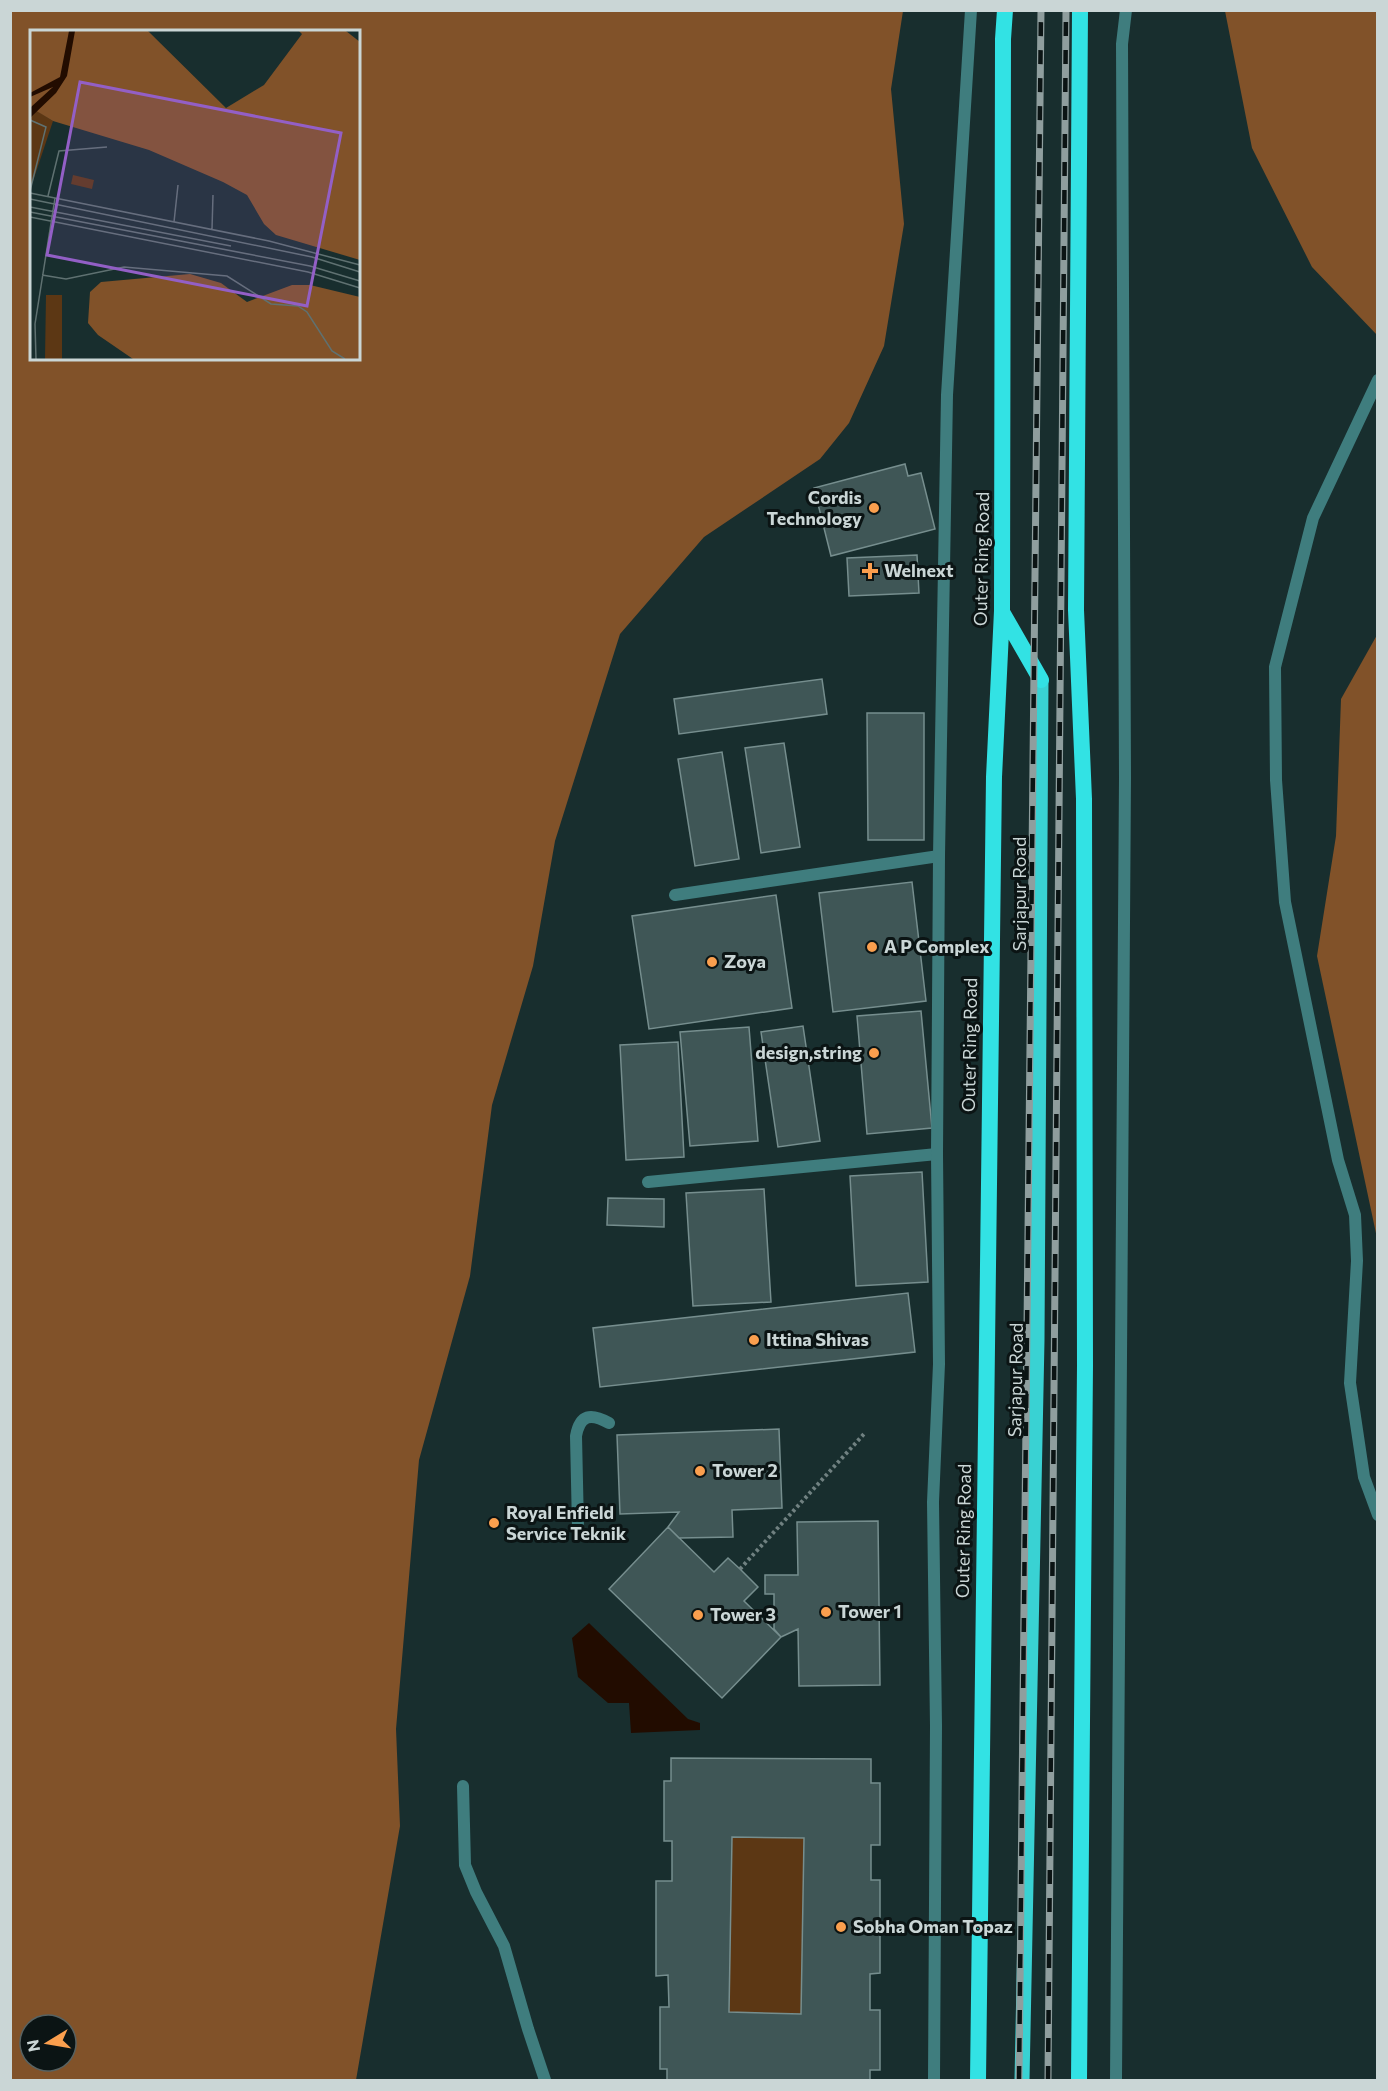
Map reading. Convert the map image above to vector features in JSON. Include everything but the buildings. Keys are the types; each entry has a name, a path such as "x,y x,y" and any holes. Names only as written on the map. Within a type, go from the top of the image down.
{"highway":[{"name":"Outer Ring Road","path":"978,2080 994,777 1002,611 1003,39 1005,10"},
{"path":"1079,2080 1085,1365 1084,799 1076,610 1080,10"},
{"path":"1002,611 1041,681"}],"main road":[{"name":"Sarjapur Road","path":"1022,2080 1037,1340 1041,681"}],"street":[{"path":"934,2080 936,1725 933,1502 939,1364 937,1154 939,856 947,395 971,10"},
{"path":"1116,2080 1125,778 1122,44 1126,10"},
{"path":"1377,380 1313,518 1275,667 1275,690 1276,780 1285,902 1338,1160 1355,1215 1357,1261 1350,1383 1364,1477 1377,1515"},
{"path":"675,895 939,856"},
{"path":"648,1182 937,1154"},
{"path":"578,1527 576,1436 578,1424 586,1418 596,1416 609,1423"},
{"path":"463,1786 465,1865 476,1892 504,1946 545,2080"}],"path":[{"path":"740,1569 864,1434"}],"shaded area":[{"path":"11,10 903,11 891,89 904,224 884,346 849,423 820,459 704,537 620,634 555,841 533,966 492,1105 470,1276 419,1460 396,1729 400,1826 356,2080 11,2080"},
{"path":"1225,11 1377,11 1377,335 1312,267 1252,148"},
{"path":"1377,635 1377,1238 1317,956 1336,836 1341,699"},
{"path":"589,1623 688,1719 700,1723 700,1730 631,1733 629,1703 608,1703 578,1677 572,1638"},
{"path":"732,1837 804,1838 801,2014 729,2012"}],"railway":[{"path":"1019,2080 1041,10"},
{"path":"1048,2080 1066,10"}],"place":[{"name":"Cordis Technology","path":"874,508"},
{"name":"Welnext","path":"870,571"},
{"name":"A P Complex","path":"872,947"},
{"name":"Zoya","path":"712,962"},
{"name":"design,string","path":"874,1053"},
{"name":"Ittina Shivas","path":"754,1340"},
{"name":"Tower 2","path":"700,1471"},
{"name":"Royal Enfield Service Teknik","path":"494,1523"},
{"name":"Tower 1","path":"826,1612"},
{"name":"Tower 3","path":"698,1615"},
{"name":"Sobha Oman Topaz","path":"841,1927"}]}
